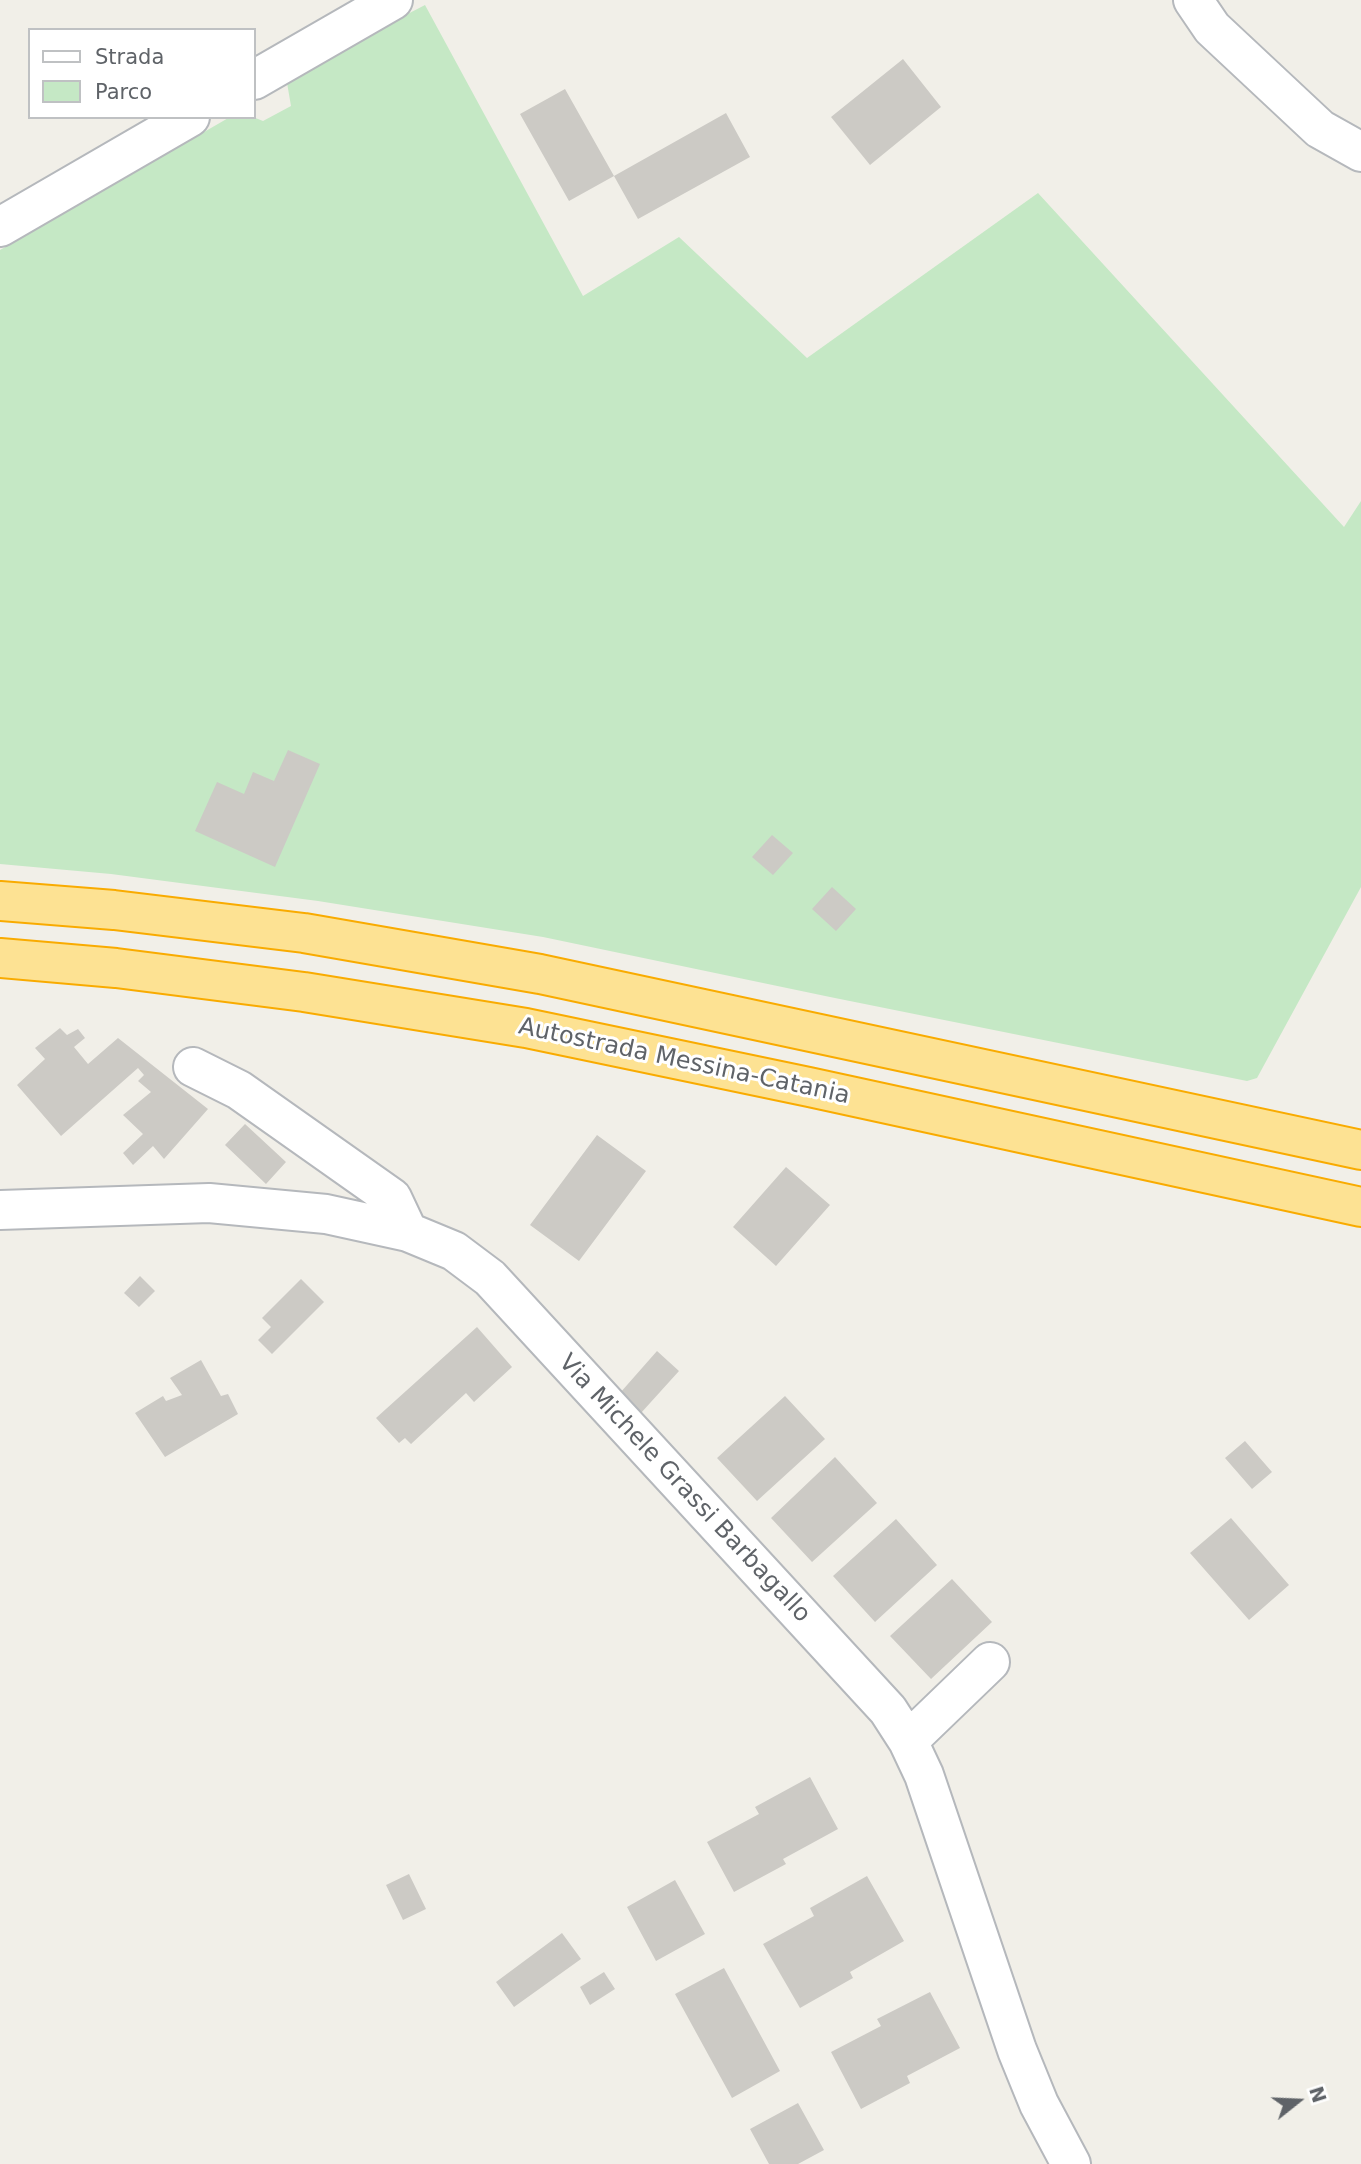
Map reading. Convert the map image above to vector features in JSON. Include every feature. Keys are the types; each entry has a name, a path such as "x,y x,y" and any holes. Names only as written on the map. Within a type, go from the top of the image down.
{"highway":[{"path":"0,901 114,910 304,933 540,974 1361,1150"},
{"name":"Autostrada Messina-Catania","path":"0,958 116,968 304,992 526,1028 1361,1207"}],"street":[{"path":"256,79 393,0"},
{"path":"1193,0 1212,28 1320,129 1361,152"},
{"path":"0,227 187,119"},
{"path":"193,1067 239,1090 392,1198 408,1232"},
{"name":"Via Michele Grassi Barbagallo","path":"0,1210 209,1203 326,1214 408,1232 454,1251 490,1278 888,1710 908,1741 924,1774 1017,2050 1039,2104 1071,2164"},
{"path":"908,1741 989,1662"}],"green space":[{"path":"425,5 583,296 679,237 807,358 1038,193 1344,527 1361,501 1361,887 1257,1078 1247,1081 543,937 318,901 111,874 0,864 0,250 227,119 256,118 263,121 291,106 286,77"}],"building":[{"path":"903,59 941,107 870,165 831,117"},
{"path":"565,89 614,176 569,201 520,114"},
{"path":"726,113 750,157 638,219 614,176"},
{"path":"288,750 320,764 275,867 195,831 217,782 244,794 253,772 274,781"},
{"path":"772,835 793,853 773,875 752,857"},
{"path":"832,887 856,909 836,931 812,909"},
{"path":"60,1028 67,1035 78,1029 85,1038 74,1047 88,1064 118,1038 208,1109 164,1159 153,1146 133,1165 123,1153 143,1134 123,1115 151,1092 138,1081 144,1075 138,1068 61,1136 17,1085 45,1059 35,1048"},
{"path":"245,1124 286,1162 266,1184 225,1145"},
{"path":"597,1135 646,1171 579,1261 530,1225"},
{"path":"786,1167 830,1205 776,1266 733,1227"},
{"path":"140,1276 155,1291 139,1307 124,1293"},
{"path":"301,1279 324,1302 272,1354 258,1340 271,1327 262,1318"},
{"path":"477,1327 512,1367 474,1402 466,1393 411,1444 405,1438 399,1443 376,1418"},
{"path":"657,1351 679,1371 641,1413 620,1393"},
{"path":"201,1360 221,1396 228,1394 238,1414 165,1457 135,1413 163,1396 166,1401 182,1395 170,1378"},
{"path":"785,1396 825,1439 757,1501 717,1458"},
{"path":"1245,1441 1272,1472 1252,1489 1225,1458"},
{"path":"835,1457 877,1503 812,1562 771,1518"},
{"path":"1231,1518 1289,1585 1249,1620 1190,1553"},
{"path":"896,1519 937,1565 875,1622 833,1576"},
{"path":"952,1579 992,1622 931,1679 890,1636"},
{"path":"810,1777 838,1829 783,1859 786,1864 734,1892 707,1842 759,1814 755,1807"},
{"path":"409,1874 426,1909 403,1920 386,1885"},
{"path":"867,1876 904,1941 850,1972 853,1978 800,2008 763,1944 814,1916 810,1908"},
{"path":"675,1880 705,1934 656,1961 627,1907"},
{"path":"562,1933 581,1959 514,2007 496,1982"},
{"path":"724,1968 780,2071 732,2098 675,1994"},
{"path":"604,1972 615,1989 590,2005 580,1987"},
{"path":"930,1992 960,2048 907,2076 910,2083 861,2109 831,2052 881,2026 877,2019"},
{"path":"798,2103 824,2150 798,2164 769,2164 750,2129"}]}
